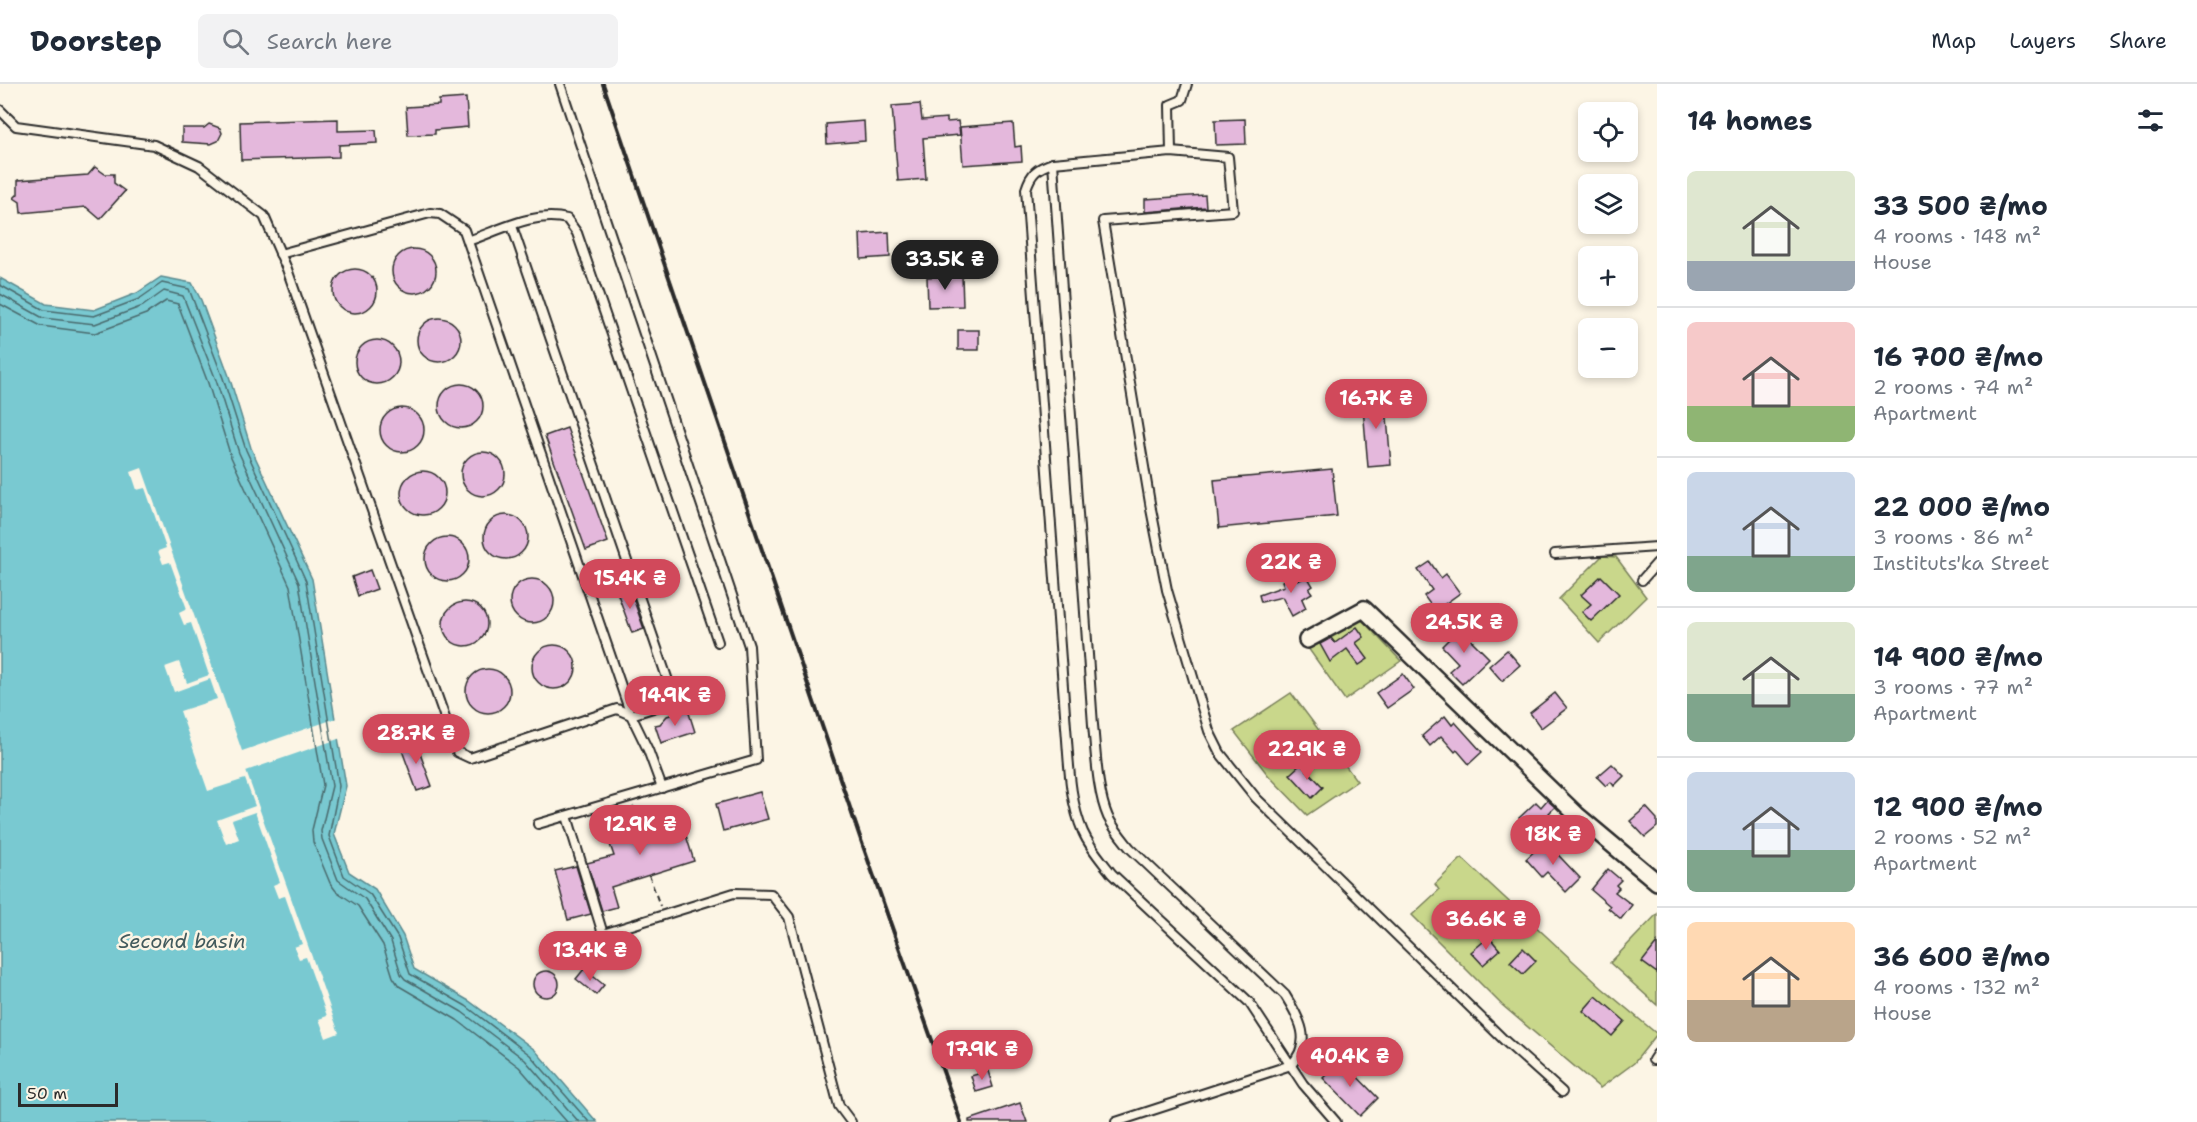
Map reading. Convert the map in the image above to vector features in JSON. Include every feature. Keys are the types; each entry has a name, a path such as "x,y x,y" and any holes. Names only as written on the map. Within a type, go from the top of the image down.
{"street":[{"path":"1307,640 1364,609 1577,815 1657,882"}],"lane":[{"path":"538,824 756,760 749,646 560,84"},
{"path":"1171,152 1170,105 1182,100 1187,84"},
{"path":"0,110 16,126 154,145 199,166 264,216 287,269 457,752 470,758 617,709 631,716 675,701 512,226"},
{"path":"1336,1122 1303,1084 1249,1002 1112,874 1098,857 1084,833 1076,809 1066,727 1026,189 1030,176 1039,168 1053,163 1171,152 1228,158 1233,211 1103,221 1164,579 1209,731 1220,753 1256,798 1504,1041 1562,1092"},
{"path":"1053,163 1093,725 1102,798 1108,816 1130,848 1285,995 1302,1029 1303,1043 1299,1056 1291,1065 1116,1122"},
{"path":"280,254 430,213 440,214 464,230 631,716 648,750 662,788"},
{"path":"468,241 534,218 553,216 567,219 577,233 718,642"},
{"path":"1556,554 1657,547"},
{"path":"1642,580 1657,563"},
{"path":"567,816 603,934 734,893 771,894 789,917 839,1106 851,1122"}],"path":[{"path":"631,797 640,826"},
{"path":"649,875 664,916"}],"green space":[{"path":"1602,556 1616,557 1646,597 1599,643 1559,599"},
{"path":"1360,618 1401,661 1345,700 1308,648"},
{"path":"1291,693 1357,781 1307,815 1268,775 1234,731"},
{"path":"1462,858 1602,988 1657,1034 1634,1063 1600,1088 1502,1005 1412,915 1439,890 1435,884"},
{"path":"1657,914 1657,1005 1610,963"}],"water":[{"name":"Second basin","path":"161,277 192,283 201,300 229,376 251,448 312,579 346,786 334,834 349,872 375,889 403,936 414,969 469,1001 535,1050 597,1122 0,1122 0,278 46,304 94,310 137,293"}],"pier":[{"path":"142,468 242,751 337,718 341,738 246,771 339,1033 326,1038 319,1019 327,1016 306,957 299,959 294,947 302,944 285,896 278,898 273,885 280,882 255,812 232,820 239,839 226,844 217,820 255,806 245,779 208,791 180,711 217,699 210,679 174,692 165,667 179,662 187,683 209,675 191,623 184,625 179,613 187,609 170,562 163,564 158,551 166,548 145,488 137,490 131,472"}],"building":[{"path":"466,98 468,127 435,130 435,134 408,135 406,107 439,105 439,100"},
{"path":"920,104 922,120 947,118 947,122 958,121 960,135 923,138 926,179 898,181 892,106"},
{"path":"338,119 338,131 376,130 377,143 339,145 339,157 241,160 240,122"},
{"path":"1245,119 1246,144 1216,145 1215,120"},
{"path":"864,121 865,141 827,144 826,124"},
{"path":"1013,123 1015,147 1021,146 1022,161 963,165 960,127"},
{"path":"209,124 220,128 222,133 218,141 211,144 182,142 182,128 204,128"},
{"path":"95,167 105,174 114,174 114,183 125,191 100,219 86,207 21,213 20,202 14,198 18,194 18,180 88,175"},
{"path":"1205,195 1206,207 1145,212 1145,199"},
{"path":"889,232 890,257 861,259 860,234"},
{"path":"414,249 422,250 430,255 435,263 435,279 430,287 422,292 414,293 406,292 398,287 393,279 392,271 393,263 398,255 406,250"},
{"path":"355,269 364,270 371,275 376,282 376,300 371,307 364,312 355,313 346,312 339,307 334,300 333,291 334,282 339,275 346,270"},
{"path":"962,276 963,306 928,307 927,277"},
{"path":"439,318 448,319 455,324 460,331 460,349 455,356 448,361 439,362 430,361 423,356 418,349 417,340 418,331 423,324 430,319"},
{"path":"958,330 979,330 979,350 958,350"},
{"path":"377,340 386,341 393,346 398,353 398,371 393,378 386,383 377,384 368,383 361,378 356,371 355,362 356,353 361,346 368,341"},
{"path":"461,384 469,385 477,390 482,398 482,414 477,422 469,427 461,428 453,427 445,422 440,414 439,406 440,398 445,390 453,385"},
{"path":"1385,394 1391,465 1368,467 1362,396"},
{"path":"402,408 410,409 418,414 423,422 423,438 418,446 410,451 402,452 394,451 386,446 381,438 380,430 381,422 386,414 394,409"},
{"path":"567,428 608,542 586,550 545,436"},
{"path":"483,452 491,453 499,458 504,466 504,482 499,490 491,495 483,496 475,495 467,490 462,482 461,474 462,466 467,458 475,453"},
{"path":"1332,469 1337,516 1219,528 1214,480"},
{"path":"423,471 431,472 439,477 444,485 444,501 439,509 431,514 423,515 415,514 407,509 402,501 401,493 402,485 407,477 415,472"},
{"path":"506,515 515,516 522,521 527,528 527,546 522,553 515,558 506,559 497,558 490,553 485,546 484,537 485,528 490,521 497,516"},
{"path":"447,537 456,538 463,543 468,550 468,568 463,575 456,580 447,581 438,580 431,575 426,568 425,559 426,550 431,543 438,538"},
{"path":"1430,562 1441,578 1446,574 1460,593 1435,611 1424,596 1432,590 1418,570"},
{"path":"370,570 377,589 358,596 352,577"},
{"path":"1294,574 1298,581 1307,576 1313,586 1309,589 1312,593 1302,599 1306,608 1292,616 1282,597 1261,602 1259,595 1284,586 1282,581"},
{"path":"1601,576 1619,594 1591,621 1582,612 1591,604 1581,595"},
{"path":"532,579 540,580 548,585 553,593 553,609 548,617 540,622 532,623 524,622 516,617 511,609 510,601 511,593 516,585 524,580"},
{"path":"629,587 644,629 632,633 617,592"},
{"path":"465,602 474,603 481,608 486,615 486,633 481,640 474,645 465,646 456,645 449,640 444,633 443,624 444,615 449,608 456,603"},
{"path":"1465,623 1472,631 1467,636 1489,658 1462,684 1449,671 1458,663 1442,646"},
{"path":"1357,627 1364,637 1356,643 1368,659 1359,665 1347,649 1330,662 1320,644 1331,638 1335,643"},
{"path":"554,645 563,646 570,651 575,658 575,676 570,683 563,688 554,689 545,688 538,683 533,676 532,667 533,658 538,651 545,646"},
{"path":"1507,650 1520,665 1502,681 1489,666"},
{"path":"488,669 496,670 504,675 509,683 509,699 504,707 496,712 488,713 480,712 472,707 467,699 466,691 467,683 472,675 480,670"},
{"path":"1403,674 1414,689 1387,708 1376,693"},
{"path":"1555,693 1567,708 1541,728 1530,713"},
{"path":"688,710 695,732 661,743 655,725 660,724 667,716"},
{"path":"1445,716 1452,725 1455,722 1482,752 1469,764 1441,736 1430,746 1422,736"},
{"path":"415,740 432,786 417,791 400,745"},
{"path":"1301,764 1323,787 1312,798 1290,774"},
{"path":"1612,764 1624,776 1614,786 1611,782 1606,786 1597,777"},
{"path":"760,792 768,819 723,831 716,804"},
{"path":"1547,800 1555,807 1549,813 1558,822 1536,843 1520,826 1524,823 1519,818 1536,802 1541,807"},
{"path":"1646,807 1657,819 1657,827 1645,837 1630,821"},
{"path":"679,813 694,861 611,887 617,907 602,911 587,863 614,856 607,836"},
{"path":"1545,841 1580,878 1566,892 1547,872 1542,877 1526,859"},
{"path":"576,866 591,914 568,920 555,871"},
{"path":"1608,869 1621,880 1616,885 1619,888 1615,892 1632,905 1621,919 1591,890"},
{"path":"1489,937 1500,950 1483,965 1471,952"},
{"path":"1657,943 1657,973 1642,962"},
{"path":"1523,948 1536,961 1523,974 1510,962"},
{"path":"584,969 604,985 596,995 576,979"},
{"path":"546,971 555,975 559,984 555,993 546,997 537,993 533,984 537,975"},
{"path":"1596,996 1625,1021 1612,1036 1583,1011"},
{"path":"1341,1060 1378,1098 1360,1116 1323,1078"},
{"path":"988,1071 993,1087 976,1092 971,1076"},
{"path":"1020,1103 1027,1122 969,1122 969,1120"}],"railway":[{"path":"603,84 862,843 961,1122"}]}
